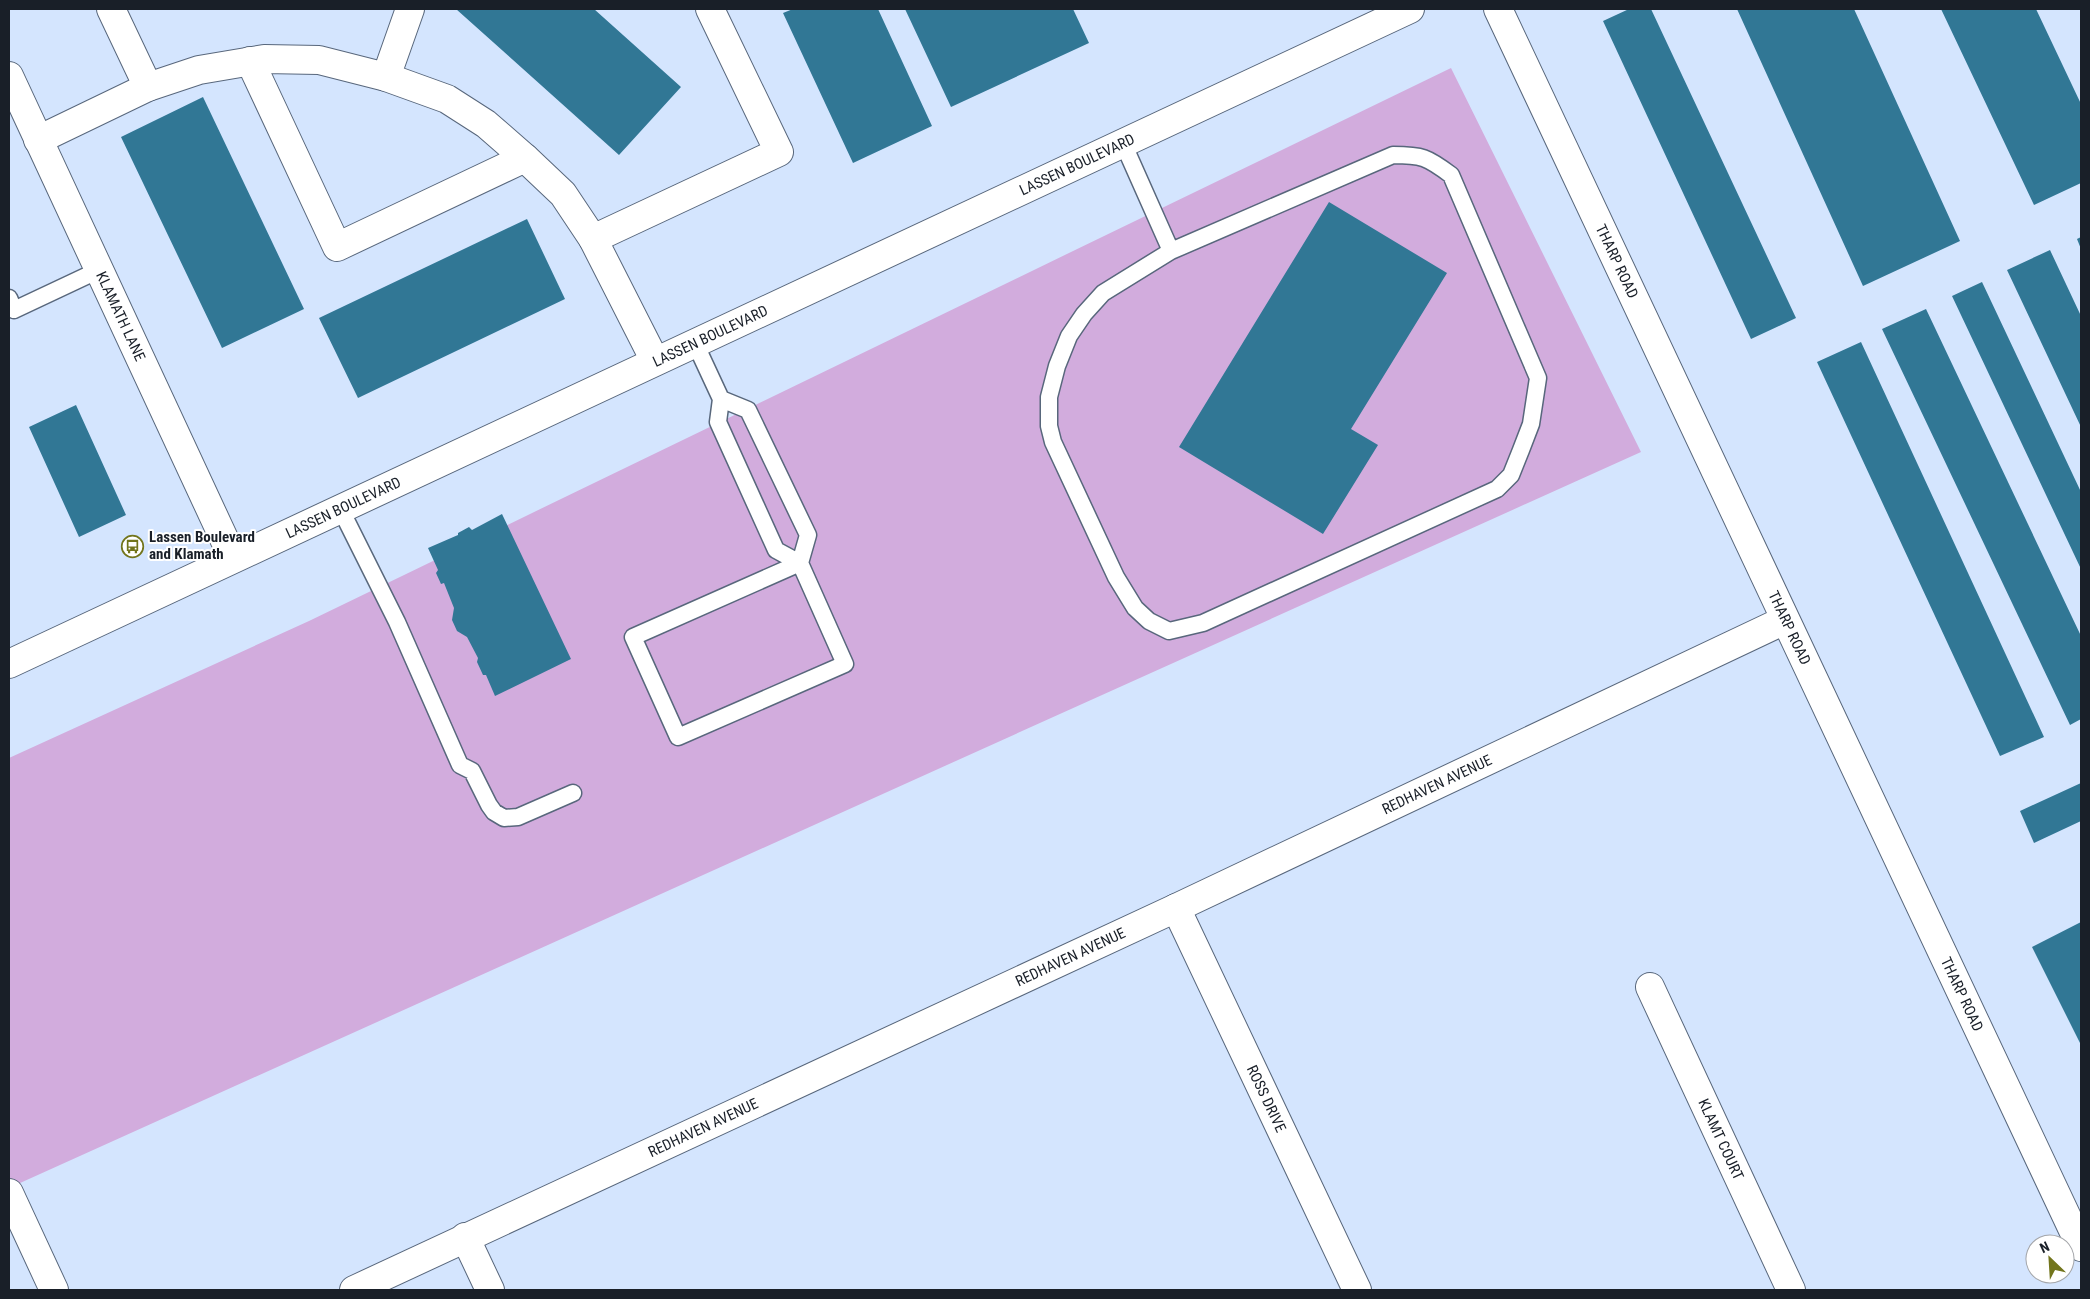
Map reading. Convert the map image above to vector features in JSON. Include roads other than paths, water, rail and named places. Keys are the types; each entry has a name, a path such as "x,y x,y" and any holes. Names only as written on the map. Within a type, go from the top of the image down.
{"street":[{"path":"111,9 148,87"},
{"path":"386,77 410,9"},
{"path":"593,240 779,152 710,9"},
{"name":"LASSEN BOULEVARD","path":"9,664 1410,9"},
{"name":"THARP ROAD","path":"1498,9 2081,1247"},
{"path":"38,140 148,87 199,70 264,59 318,60 386,77 447,99 486,124 563,194 593,240 655,361"},
{"path":"250,61 336,247 525,158"},
{"name":"KLAMATH LANE","path":"12,90 100,270 233,558"},
{"name":"REDHAVEN AVENUE","path":"354,1290 1176,908 1785,620"},
{"name":"ROSS DRIVE","path":"1176,908 1357,1290"},
{"name":"KLAMT COURT","path":"1650,987 1791,1290"},
{"path":"9,1193 54,1290"},
{"path":"465,1237 490,1290"}],"lane":[{"path":"1122,144 1171,251"},
{"path":"1392,155 1414,155 1431,160 1450,175 1538,378 1531,424 1511,475 1497,489 1203,623 1169,631 1149,621 1135,608 1116,578 1052,442 1049,426 1049,396 1057,366 1069,336 1084,314 1103,293 1171,251 1392,155"},
{"path":"9,298 14,310 100,270"},
{"path":"695,343 721,400 718,422 776,550 800,563 845,664 678,737 633,637 800,563"},
{"path":"721,400 748,410 808,535 800,563"},
{"path":"340,508 398,622 460,765 472,771 494,812 504,818 518,817 573,793"}],"place":[{"name":"Lassen Boulevard and Klamath","path":"133,546"}]}
